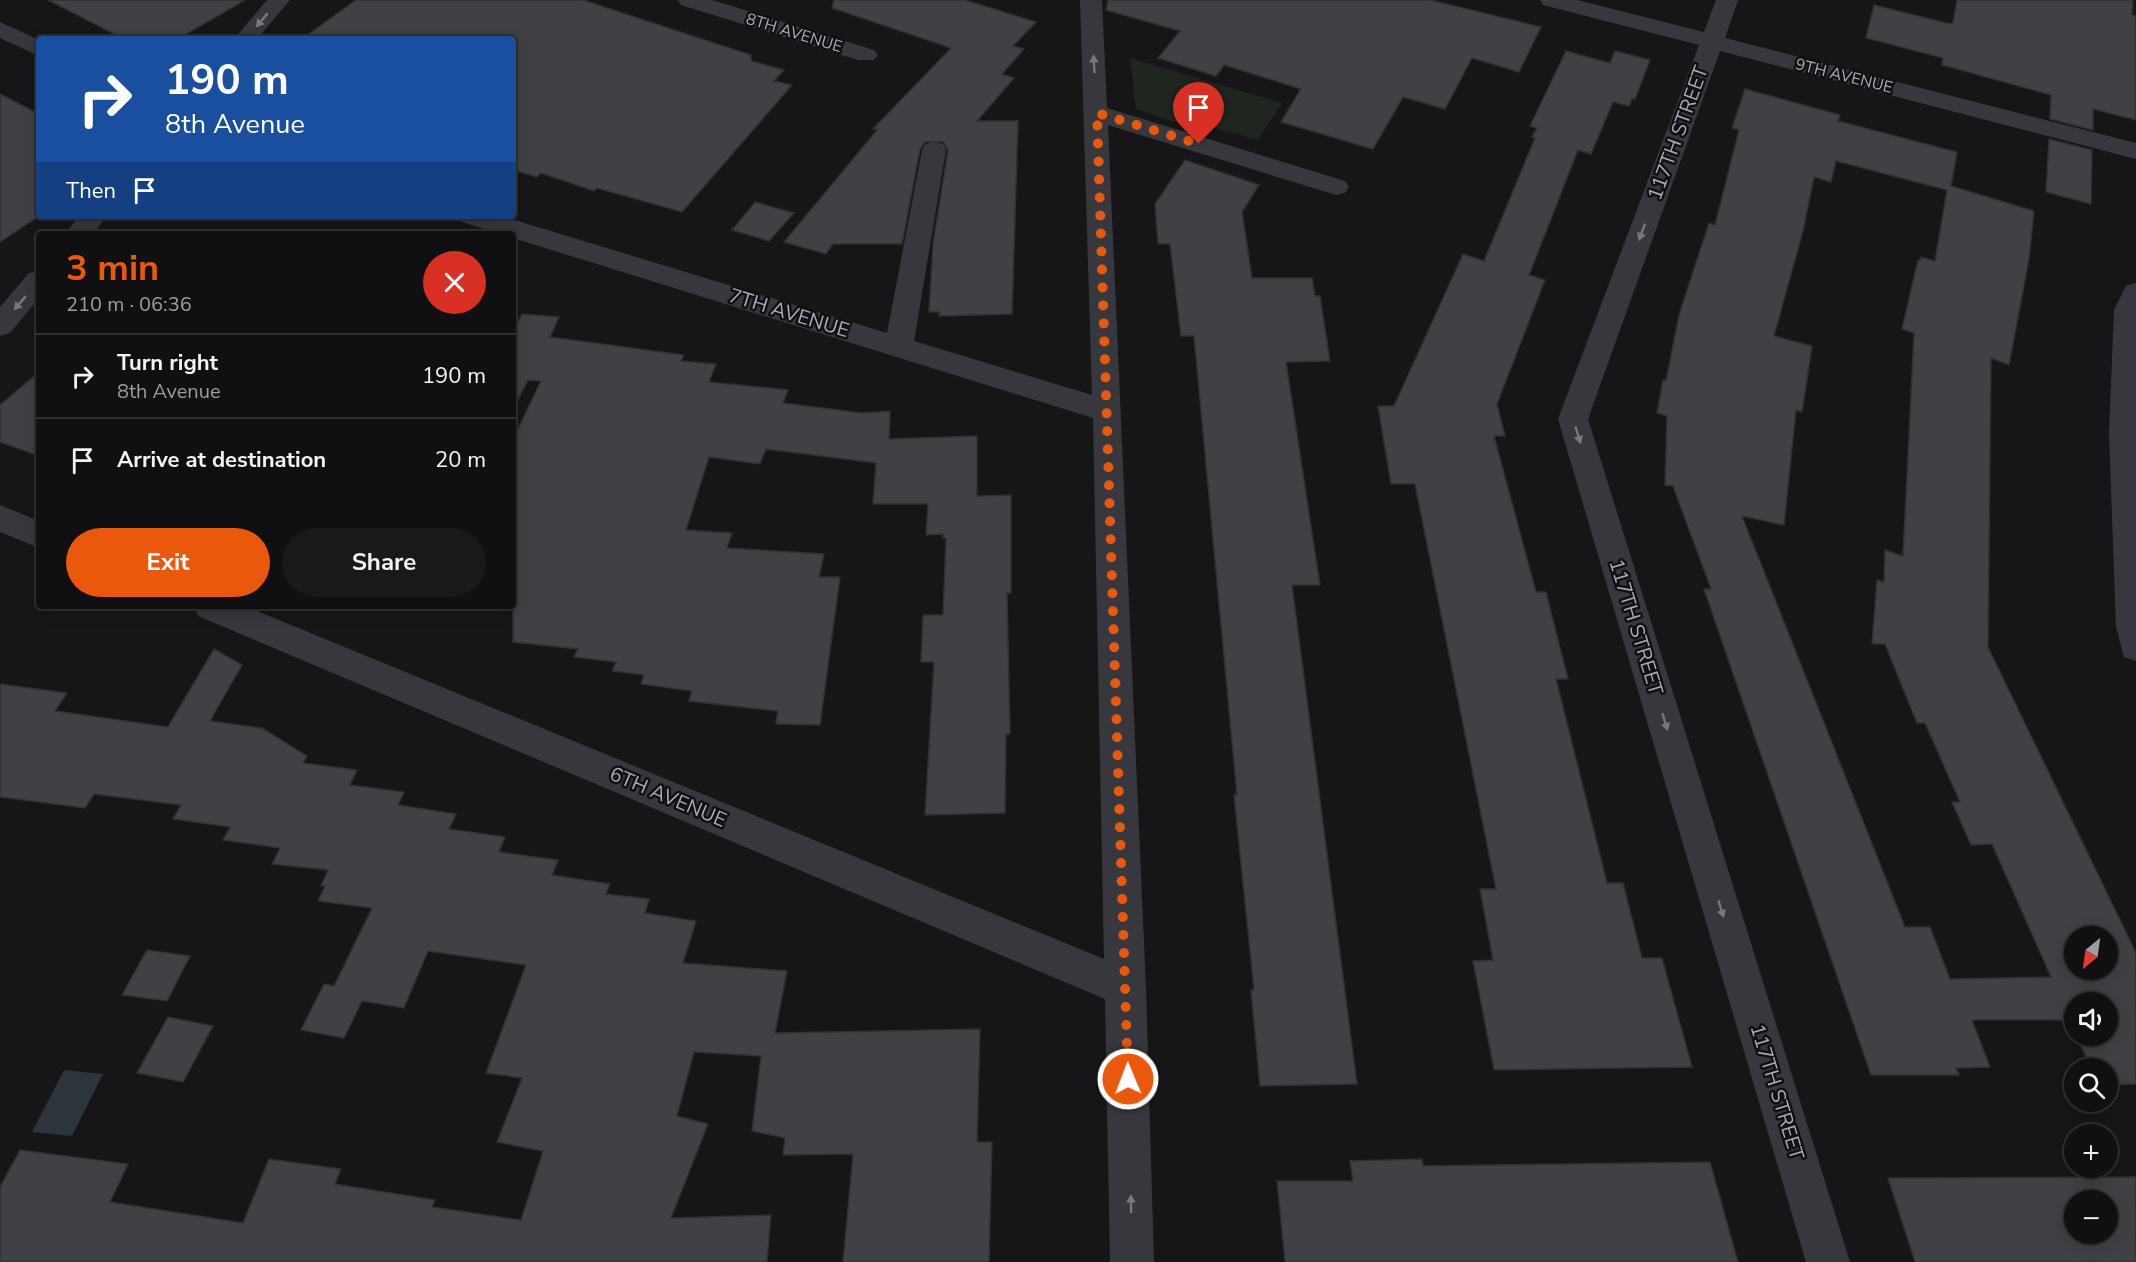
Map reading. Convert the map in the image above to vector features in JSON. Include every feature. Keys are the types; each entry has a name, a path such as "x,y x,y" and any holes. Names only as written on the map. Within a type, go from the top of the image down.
{"street":[{"path":"248,36 279,0"},
{"name":"8TH AVENUE","path":"689,0 866,55"},
{"path":"1091,0 1097,113 1126,988 1132,1262"},
{"name":"9TH AVENUE","path":"1551,0 2136,151"},
{"name":"117TH STREET","path":"1727,0 1573,419 1828,1262"},
{"path":"0,29 36,47"},
{"path":"1097,113 1336,187"},
{"path":"899,347 934,150"},
{"path":"81,231 91,219"},
{"name":"7TH AVENUE","path":"481,219 1107,411"},
{"path":"0,326 36,284"},
{"path":"2136,293 2128,310 2132,627 2136,647"},
{"path":"0,518 36,534"},
{"name":"6TH AVENUE","path":"217,609 1126,988"}],"shaded area":[{"path":"1130,58 1282,103 1258,140 1198,123 1174,122 1136,109"},
{"path":"64,1070 103,1074 72,1136 32,1132"}],"building":[{"path":"48,0 245,0 183,36 118,36"},
{"path":"356,0 583,0 751,55 751,61 784,70 774,81 792,85 682,212 597,188 594,191 541,173 537,177 516,171 516,36 306,36"},
{"path":"834,0 965,0 1036,22 1013,46 1024,49 1002,74 1014,78 977,121 1018,121 1012,314 939,316 940,312 929,312 933,244 948,150 943,142 925,142 920,149 902,244 833,244 826,254 784,242 878,129 873,129 951,48 832,8"},
{"path":"1108,0 1430,0 1541,27 1519,72 1472,58 1445,109 1403,97 1373,149 1281,122 1301,89 1224,65 1216,76 1158,58 1180,31 1106,10"},
{"path":"1957,0 2133,0 2132,15 2136,16 2136,120 2093,109 2093,130 2050,119 2051,95 1942,65 1943,58 1866,38 1874,5 1950,24 1953,23"},
{"path":"1566,51 1610,63 1615,51 1650,60 1635,99 1632,99 1629,106 1613,102 1591,154 1578,150 1529,275 1545,280 1497,404 1505,436 1494,436 1536,592 1546,592 1568,679 1556,679 1607,883 1623,883 1642,958 1662,958 1692,1067 1494,1070 1473,961 1493,960 1480,889 1496,889 1415,484 1391,484 1378,406 1394,406 1463,254 1484,261 1535,138 1532,137 1537,128 1530,126"},
{"path":"1745,89 1840,115 1838,121 1957,152 1951,186 2034,211 2029,259 2009,365 1991,358 1988,647 2136,953 2136,1084 2118,1085 2118,1058 2086,1058 2081,1046 2118,1046 2118,992 2064,992 2064,1020 1972,1020 1990,1067 1956,1068 1959,1075 1871,1075 1704,589 1711,589 1673,486 1665,485 1667,416 1657,413 1663,380 1666,381 1679,315 1709,223 1715,225 1739,130 1732,128","holes":["1836,161 1947,190 1935,261 1921,257 1921,260 1918,260 1902,329 1914,333 1903,556 1885,550 1884,582 1877,580 1872,644 1885,644 1917,723 1925,723 1960,802 1952,802 1971,845 1992,844 2051,977 1950,979 1930,927 1905,927 1742,516 1784,525 1796,410 1802,412 1812,346 1774,336 1803,231 1814,177 1831,182"]},
{"path":"0,94 36,112 36,218 0,242"},
{"path":"2049,139 2092,150 2091,204 2046,192"},
{"path":"1185,160 1259,185 1242,212 1252,278 1312,278 1315,296 1320,296 1330,361 1286,362 1320,585 1292,585 1357,1084 1260,1086 1251,990 1254,990 1234,795 1237,795 1194,336 1181,336 1170,244 1158,244 1155,204"},
{"path":"755,202 794,213 769,241 732,230"},
{"path":"522,314 559,317 550,337 684,355 681,361 716,364 709,382 788,390 783,403 862,413 890,411 889,439 977,436 977,496 1011,495 1011,593 1007,593 1010,734 1006,735 1005,813 925,815 934,662 921,662 923,615 943,615 946,538 943,538 943,534 926,535 928,504 873,504 876,463 766,449 760,464 709,457 686,530 732,533 727,548 824,554 819,577 840,577 820,725 776,724 778,711 689,701 692,691 641,684 644,675 612,671 616,662 574,657 578,649 513,642 513,609 516,609 516,433 541,381 528,380 516,403 516,325"},
{"path":"36,375 36,455 0,442 0,405"},
{"path":"214,649 242,665 210,721 262,728 307,756 303,763 357,770 350,785 404,792 398,805 456,814 449,829 505,837 499,852 558,860 552,875 610,884 606,894 649,899 645,913 696,921 683,963 787,971 775,1033 980,1029 977,1142 992,1142 989,1262 843,1262 853,1154 783,1155 785,1138 752,1131 761,1056 694,1052 677,1116 708,1124 671,1218 771,1215 767,1262 0,1262 0,1187 20,1150 128,1164 110,1202 243,1223 269,1159 341,1169 335,1184 435,1200 432,1207 521,1220 543,1151 497,1142 522,1078 486,1073 526,965 428,951 404,1008 362,1001 344,1038 301,1030 324,984 334,986 372,908 318,901 325,886 321,886 328,870 272,864 280,848 223,840 230,827 173,819 181,805 94,794 85,808 0,797 0,684 67,693 55,711 168,727"},
{"path":"147,950 190,956 167,1001 122,995"},
{"path":"168,1017 213,1026 183,1082 137,1073"},
{"path":"1422,1159 1423,1166 1710,1162 1738,1262 1285,1262 1277,1181 1353,1181 1350,1161"},
{"path":"2136,1177 2136,1262 1915,1262 1888,1178"}],"route":[{"path":"1128,1079 1097,113 1199,144"}]}
